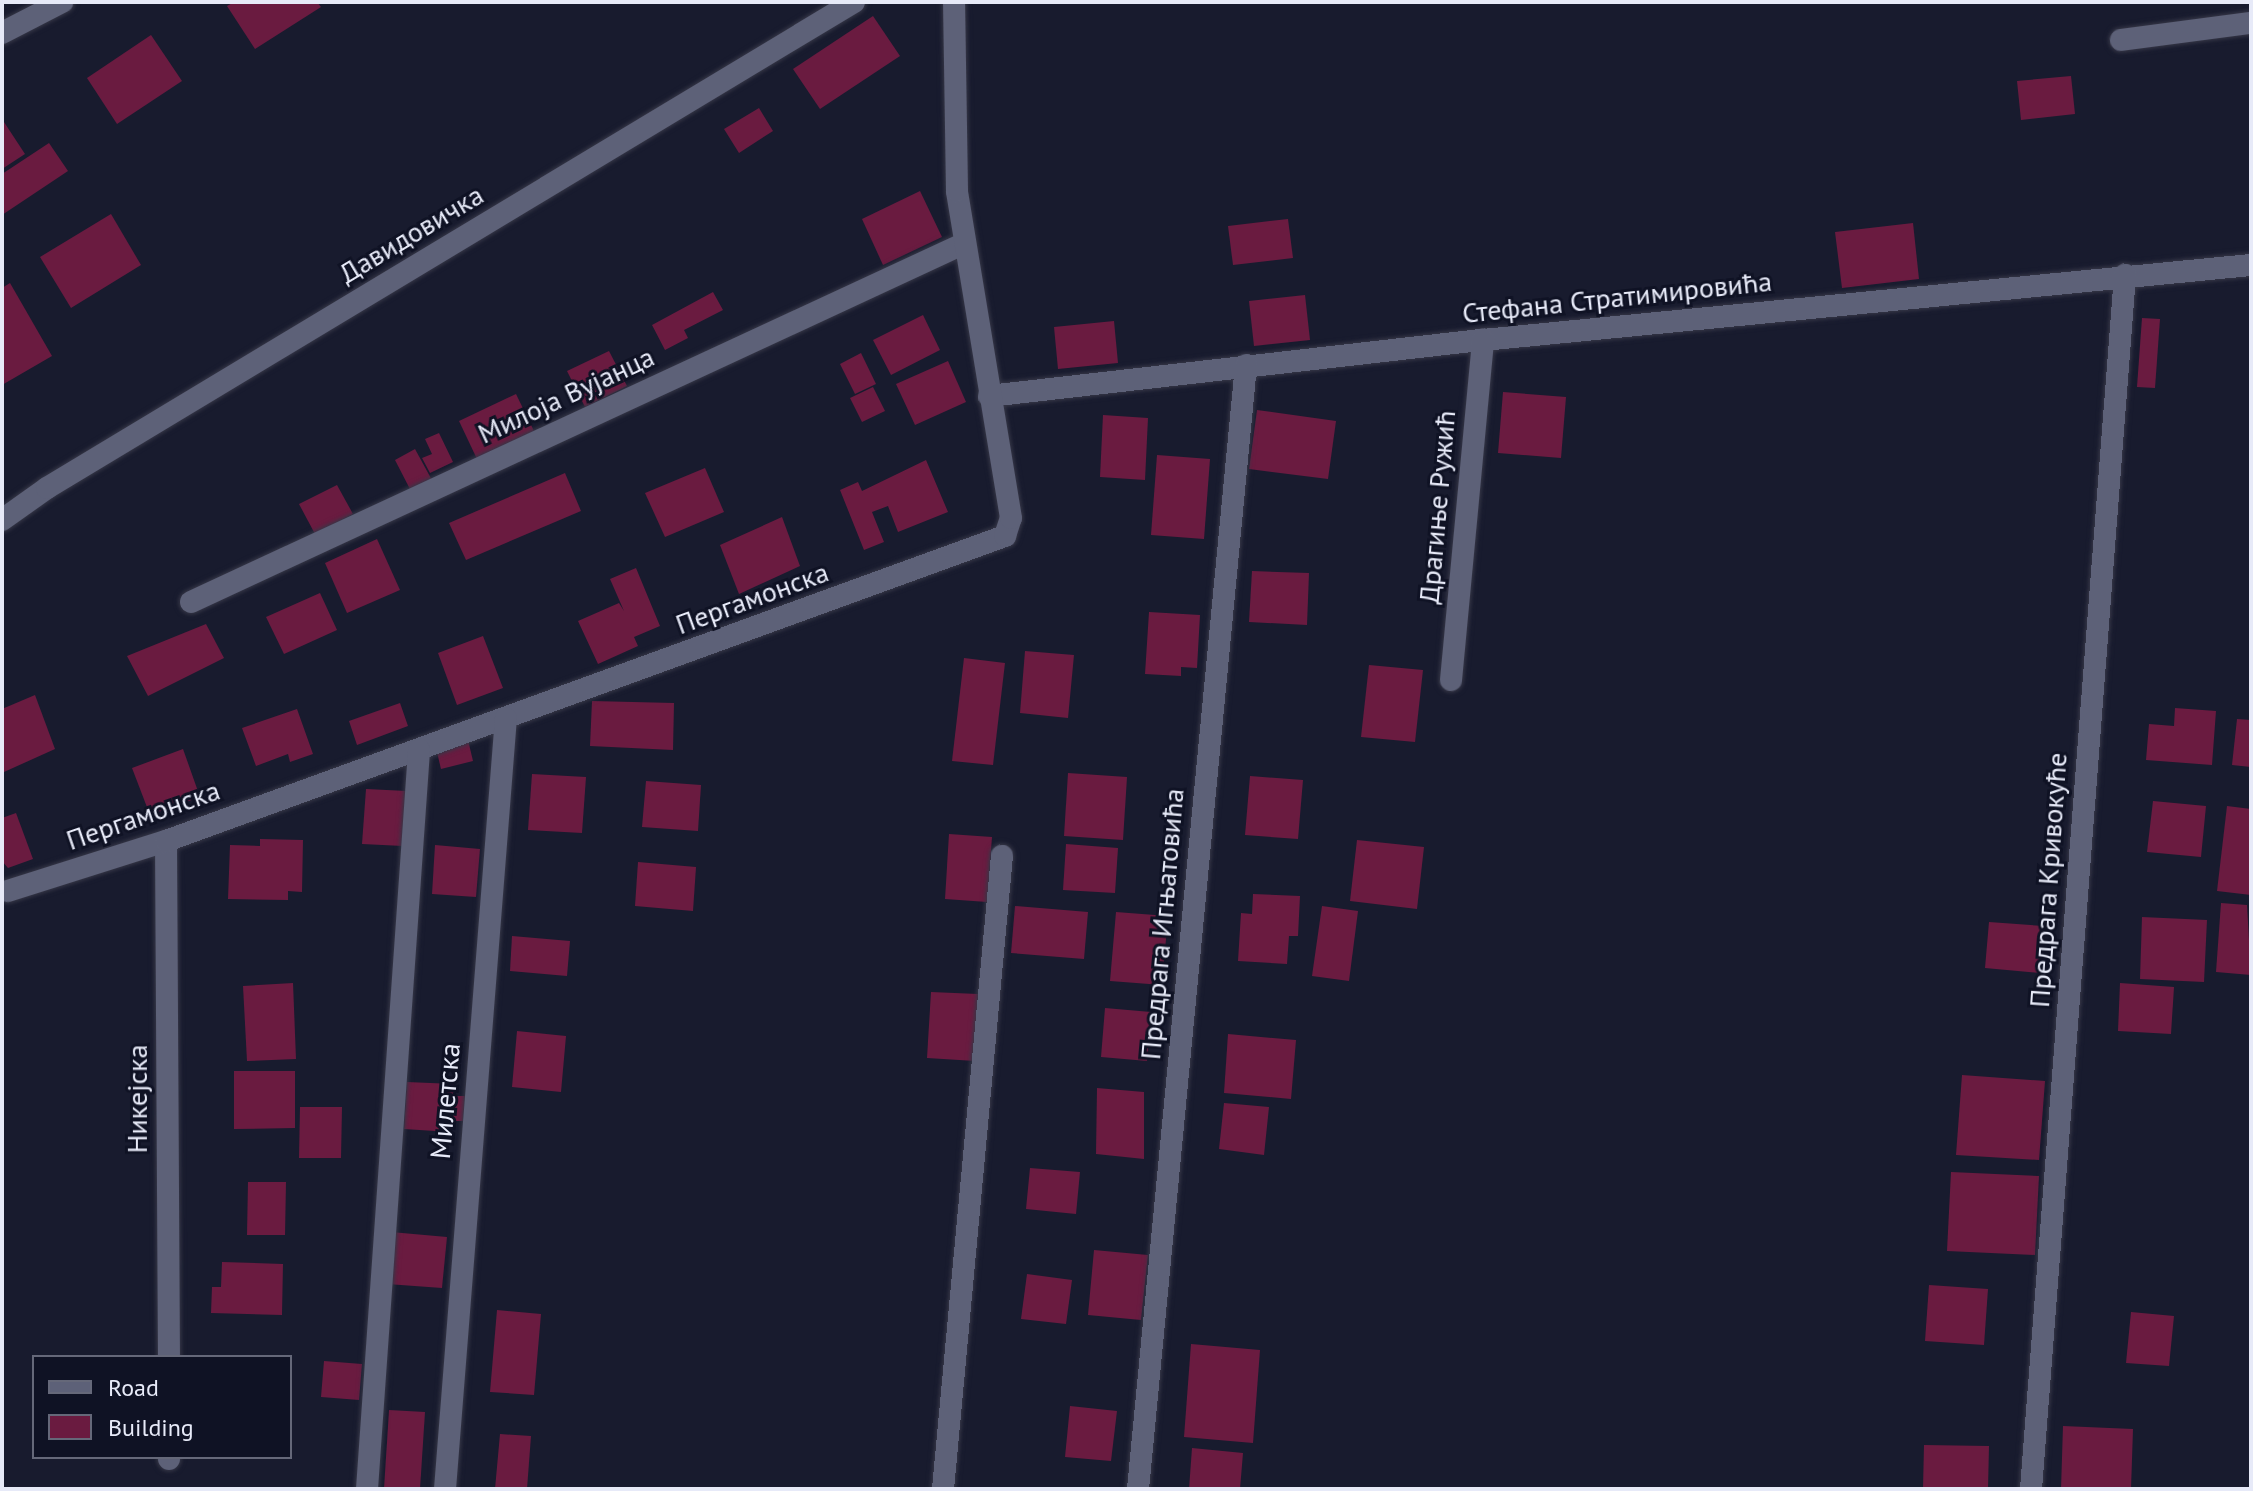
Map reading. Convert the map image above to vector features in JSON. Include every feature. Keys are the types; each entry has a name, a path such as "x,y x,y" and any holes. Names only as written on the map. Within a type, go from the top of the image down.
{"street":[{"path":"2,33 62,2"},
{"name":"Давидовичка","path":"2,520 47,488 854,2"},
{"name":"Пергамонска","path":"8,891 166,841 995,544 1011,528 1011,518 965,243 955,159 954,2"},
{"path":"2121,40 2251,23"},
{"name":"Милоја Вујанца","path":"191,602 965,243"},
{"name":"Стефана Стратимировића","path":"989,396 1483,340 2251,265"},
{"name":"Предрага Кривокуће","path":"2031,1489 2125,275"},
{"name":"Драгиње Ружић","path":"1451,680 1483,340"},
{"name":"Предрага Игњатовића","path":"1138,1489 1246,365"},
{"name":"Милетска","path":"445,1489 506,718"},
{"path":"367,1489 419,750"},
{"name":"Никејска","path":"166,841 169,1355"},
{"path":"943,1489 1002,856"}],"building":[{"path":"234,2 317,2 321,7 255,49 227,6"},
{"path":"873,16 900,56 820,109 793,69"},
{"path":"151,35 182,81 117,124 87,78"},
{"path":"2071,76 2075,114 2021,120 2017,81"},
{"path":"759,108 773,131 739,153 724,129"},
{"path":"2,119 25,154 2,169"},
{"path":"49,143 68,171 2,215 2,174"},
{"path":"920,191 942,237 883,265 862,219"},
{"path":"111,214 141,265 71,308 40,257"},
{"path":"1288,219 1293,258 1233,265 1228,226"},
{"path":"1913,223 1919,279 1842,288 1835,232"},
{"path":"10,283 52,356 2,385 2,288"},
{"path":"713,292 723,310 684,330 688,338 665,350 652,325"},
{"path":"1305,295 1310,340 1254,346 1249,301"},
{"path":"923,315 940,350 891,375 873,340"},
{"path":"2142,318 2160,319 2155,388 2137,387"},
{"path":"1114,321 1118,363 1058,369 1054,327"},
{"path":"609,351 627,386 585,407 567,371"},
{"path":"861,353 876,384 855,394 840,364"},
{"path":"948,361 966,402 915,425 896,384"},
{"path":"873,387 885,411 862,422 850,398"},
{"path":"1503,392 1566,397 1561,458 1498,453"},
{"path":"516,394 534,431 477,459 459,421"},
{"path":"1257,410 1336,421 1328,479 1249,469"},
{"path":"1103,415 1148,418 1145,480 1100,477"},
{"path":"439,433 453,462 430,473 422,458 432,454 425,439"},
{"path":"415,449 433,482 412,493 395,460"},
{"path":"1157,455 1210,459 1204,539 1151,535"},
{"path":"926,460 948,512 898,532 888,506 872,512 884,542 864,550 840,490 858,482 862,491"},
{"path":"705,468 724,512 665,537 645,493"},
{"path":"565,473 581,511 466,560 449,523"},
{"path":"337,485 353,514 315,534 299,504"},
{"path":"782,517 800,566 739,594 720,545"},
{"path":"377,539 400,590 347,613 325,563"},
{"path":"636,568 660,626 634,637 638,646 598,664 578,621 619,603 624,611 610,579"},
{"path":"1252,571 1309,573 1307,625 1249,622"},
{"path":"320,593 337,630 284,654 266,617"},
{"path":"1149,612 1200,615 1197,668 1181,667 1181,676 1145,674"},
{"path":"206,624 224,658 148,696 127,656"},
{"path":"483,636 503,688 457,705 438,653"},
{"path":"1025,651 1074,655 1068,718 1020,713"},
{"path":"964,658 1005,663 993,765 952,761"},
{"path":"1369,665 1423,670 1415,742 1361,737"},
{"path":"35,695 55,749 4,772 2,709"},
{"path":"592,701 674,703 673,750 590,746"},
{"path":"400,703 408,726 357,745 349,721"},
{"path":"2175,708 2216,711 2212,765 2146,760 2149,724 2174,726"},
{"path":"297,709 313,754 290,762 288,754 256,766 242,728"},
{"path":"2237,719 2251,720 2251,767 2232,765"},
{"path":"468,740 473,761 441,769 436,748"},
{"path":"183,749 200,797 150,815 132,768"},
{"path":"1068,773 1127,777 1123,840 1064,836"},
{"path":"532,774 586,777 582,833 528,830"},
{"path":"1250,776 1303,780 1298,839 1245,835"},
{"path":"646,781 701,785 698,831 642,827"},
{"path":"366,789 407,791 403,846 362,844"},
{"path":"2153,801 2206,806 2201,857 2147,852"},
{"path":"2227,806 2251,809 2251,895 2217,891"},
{"path":"16,813 33,859 8,868 2,861 2,818"},
{"path":"949,834 992,837 987,902 945,899"},
{"path":"260,839 303,840 302,892 288,891 288,900 228,899 230,845 260,846"},
{"path":"1357,840 1424,847 1417,909 1350,901"},
{"path":"1066,844 1118,848 1115,893 1063,890"},
{"path":"435,845 480,849 476,897 432,894"},
{"path":"638,862 696,867 693,911 635,906"},
{"path":"1253,894 1300,896 1298,936 1289,936 1287,964 1238,961 1241,913 1252,914"},
{"path":"2221,903 2247,905 2251,975 2216,972"},
{"path":"1015,906 1088,912 1084,959 1011,953"},
{"path":"1322,906 1358,911 1349,981 1312,976"},
{"path":"1116,912 1168,916 1162,985 1110,981"},
{"path":"2142,917 2207,920 2204,982 2140,979"},
{"path":"1989,922 2044,926 2040,973 1985,968"},
{"path":"512,936 570,941 567,976 510,971"},
{"path":"293,983 296,1059 247,1061 243,986"},
{"path":"2120,983 2174,987 2171,1034 2118,1031"},
{"path":"931,992 978,994 975,1061 927,1058"},
{"path":"1105,1008 1151,1012 1147,1061 1101,1057"},
{"path":"517,1031 566,1036 561,1092 512,1087"},
{"path":"1228,1034 1296,1040 1291,1099 1224,1093"},
{"path":"234,1071 295,1071 295,1128 234,1129"},
{"path":"1962,1075 2045,1081 2039,1160 1956,1155"},
{"path":"407,1082 454,1084 453,1096 465,1096 463,1121 450,1121 450,1132 404,1129"},
{"path":"1097,1088 1144,1092 1144,1159 1096,1154"},
{"path":"1224,1103 1269,1107 1264,1155 1219,1149"},
{"path":"300,1107 342,1107 341,1158 299,1158"},
{"path":"1030,1168 1080,1172 1076,1214 1026,1209"},
{"path":"1951,1172 2039,1176 2035,1255 1947,1251"},
{"path":"248,1182 286,1182 285,1235 247,1235"},
{"path":"391,1232 447,1237 442,1288 387,1284"},
{"path":"1094,1250 1148,1255 1141,1320 1088,1315"},
{"path":"222,1262 283,1264 282,1315 211,1313 212,1287 221,1287"},
{"path":"1027,1274 1072,1280 1066,1324 1021,1319"},
{"path":"1929,1285 1988,1289 1984,1345 1925,1341"},
{"path":"497,1310 541,1314 534,1395 490,1392"},
{"path":"2131,1312 2174,1316 2169,1366 2126,1363"},
{"path":"1191,1344 1260,1350 1253,1443 1184,1437"},
{"path":"324,1361 362,1364 359,1400 321,1397"},
{"path":"1070,1406 1117,1411 1111,1461 1065,1457"},
{"path":"389,1410 425,1412 420,1489 384,1489"},
{"path":"2063,1426 2133,1429 2131,1489 2061,1489"},
{"path":"500,1434 531,1436 527,1489 495,1489"},
{"path":"1924,1445 1989,1446 1988,1489 1923,1489"},
{"path":"1192,1448 1243,1453 1240,1489 1189,1489"}]}
